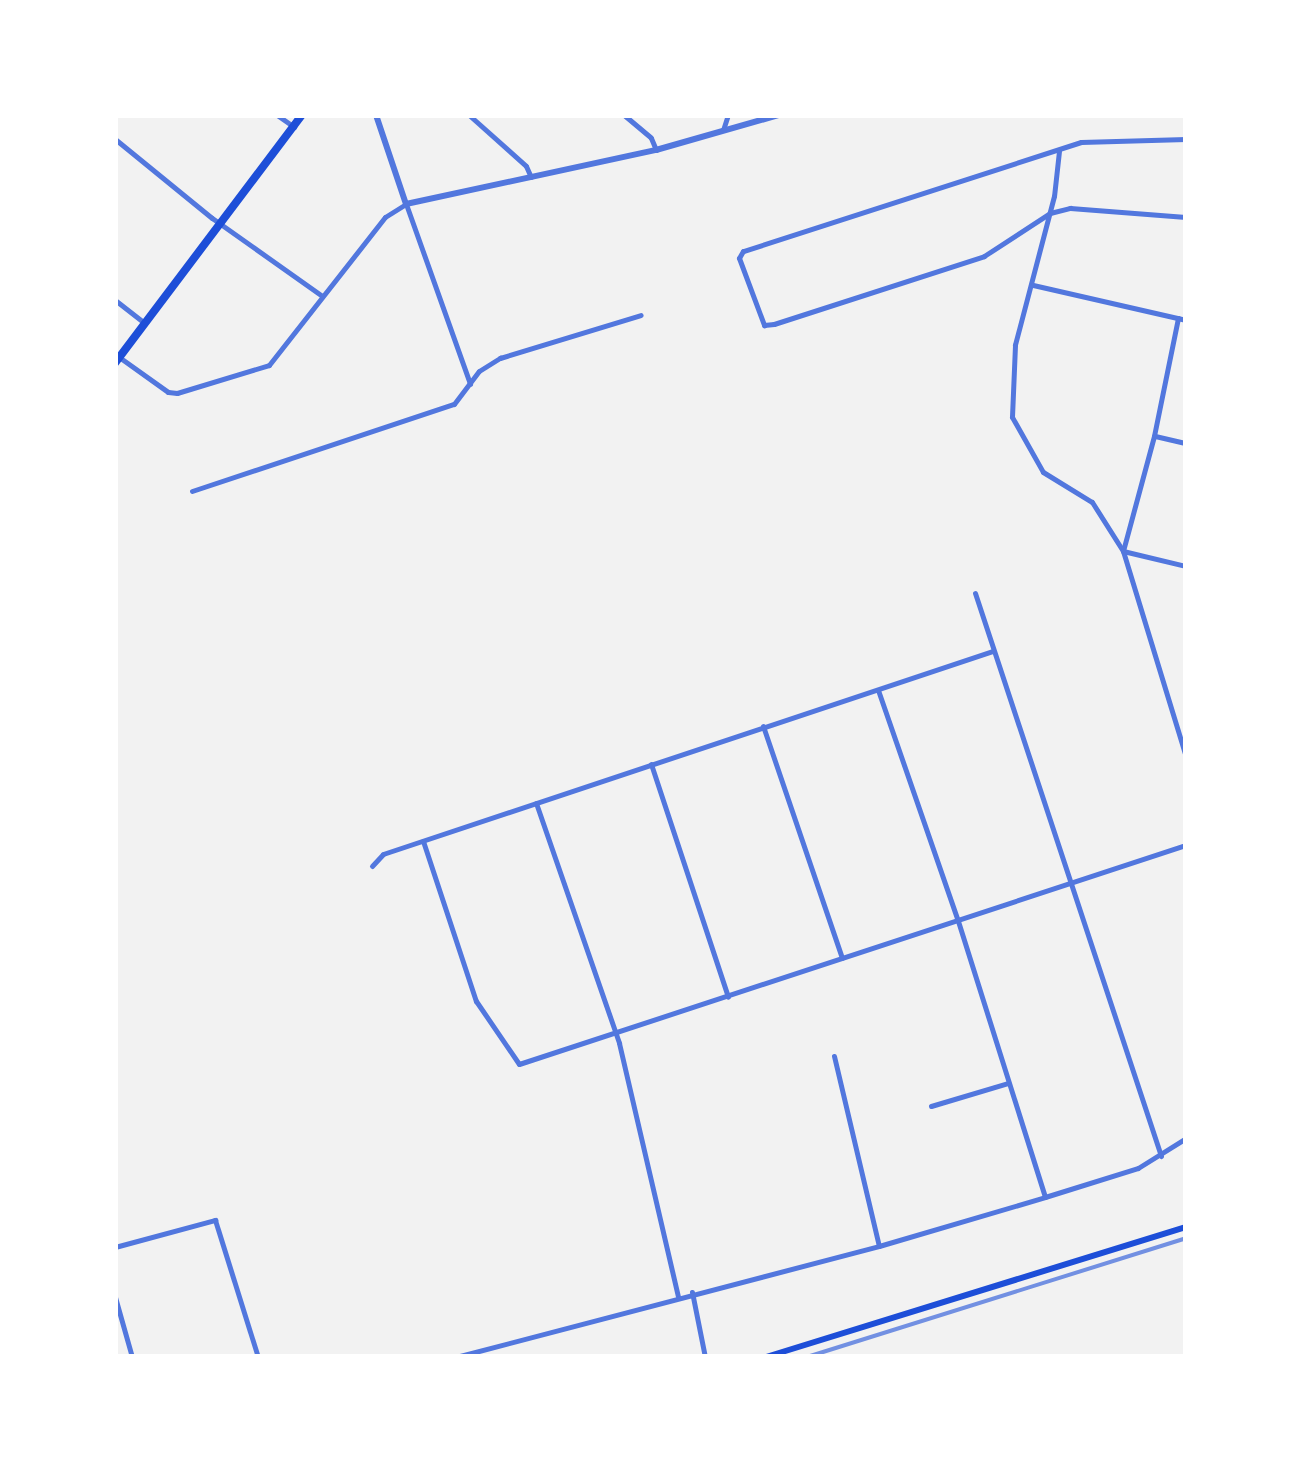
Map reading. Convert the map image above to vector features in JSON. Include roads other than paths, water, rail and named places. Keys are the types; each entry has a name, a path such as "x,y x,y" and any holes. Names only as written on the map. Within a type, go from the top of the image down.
{"main road":[{"path":"117,360 302,115"},
{"path":"766,1357 1186,1227"}],"street":[{"path":"277,115 294,127"},
{"path":"376,115 470,384"},
{"path":"468,115 526,166 531,177"},
{"path":"624,115 651,138 656,150"},
{"path":"723,133 728,115"},
{"path":"117,360 168,392 185,392 276,361 385,217 406,204 656,150 779,115"},
{"path":"1186,139 1109,138 1058,151 743,251 739,258 764,325 984,256 1050,213 1084,207 1186,217"},
{"path":"115,140 322,296"},
{"path":"1058,151 1050,213 1010,376 1012,417 1043,472 1092,502 1122,551 1186,757"},
{"path":"1032,284 1182,319 1122,551"},
{"path":"115,300 144,324"},
{"path":"192,491 454,404 479,371 500,358 640,314"},
{"path":"1154,436 1186,443"},
{"path":"1122,551 1186,566"},
{"path":"975,592 1161,1156"},
{"path":"372,866 383,854 993,651"},
{"path":"878,690 958,921 1044,1197"},
{"path":"763,726 842,958"},
{"path":"651,764 728,997"},
{"path":"536,803 614,1034 678,1296"},
{"path":"423,841 476,1001 519,1064 1186,845"},
{"path":"834,1056 879,1246"},
{"path":"930,1106 1008,1083"},
{"path":"456,1357 879,1246 1044,1197 1138,1168 1186,1138"},
{"path":"115,1247 214,1220 258,1357"},
{"path":"692,1292 706,1357"},
{"path":"115,1297 132,1357"}],"railway":[{"path":"807,1357 1186,1238"}]}
